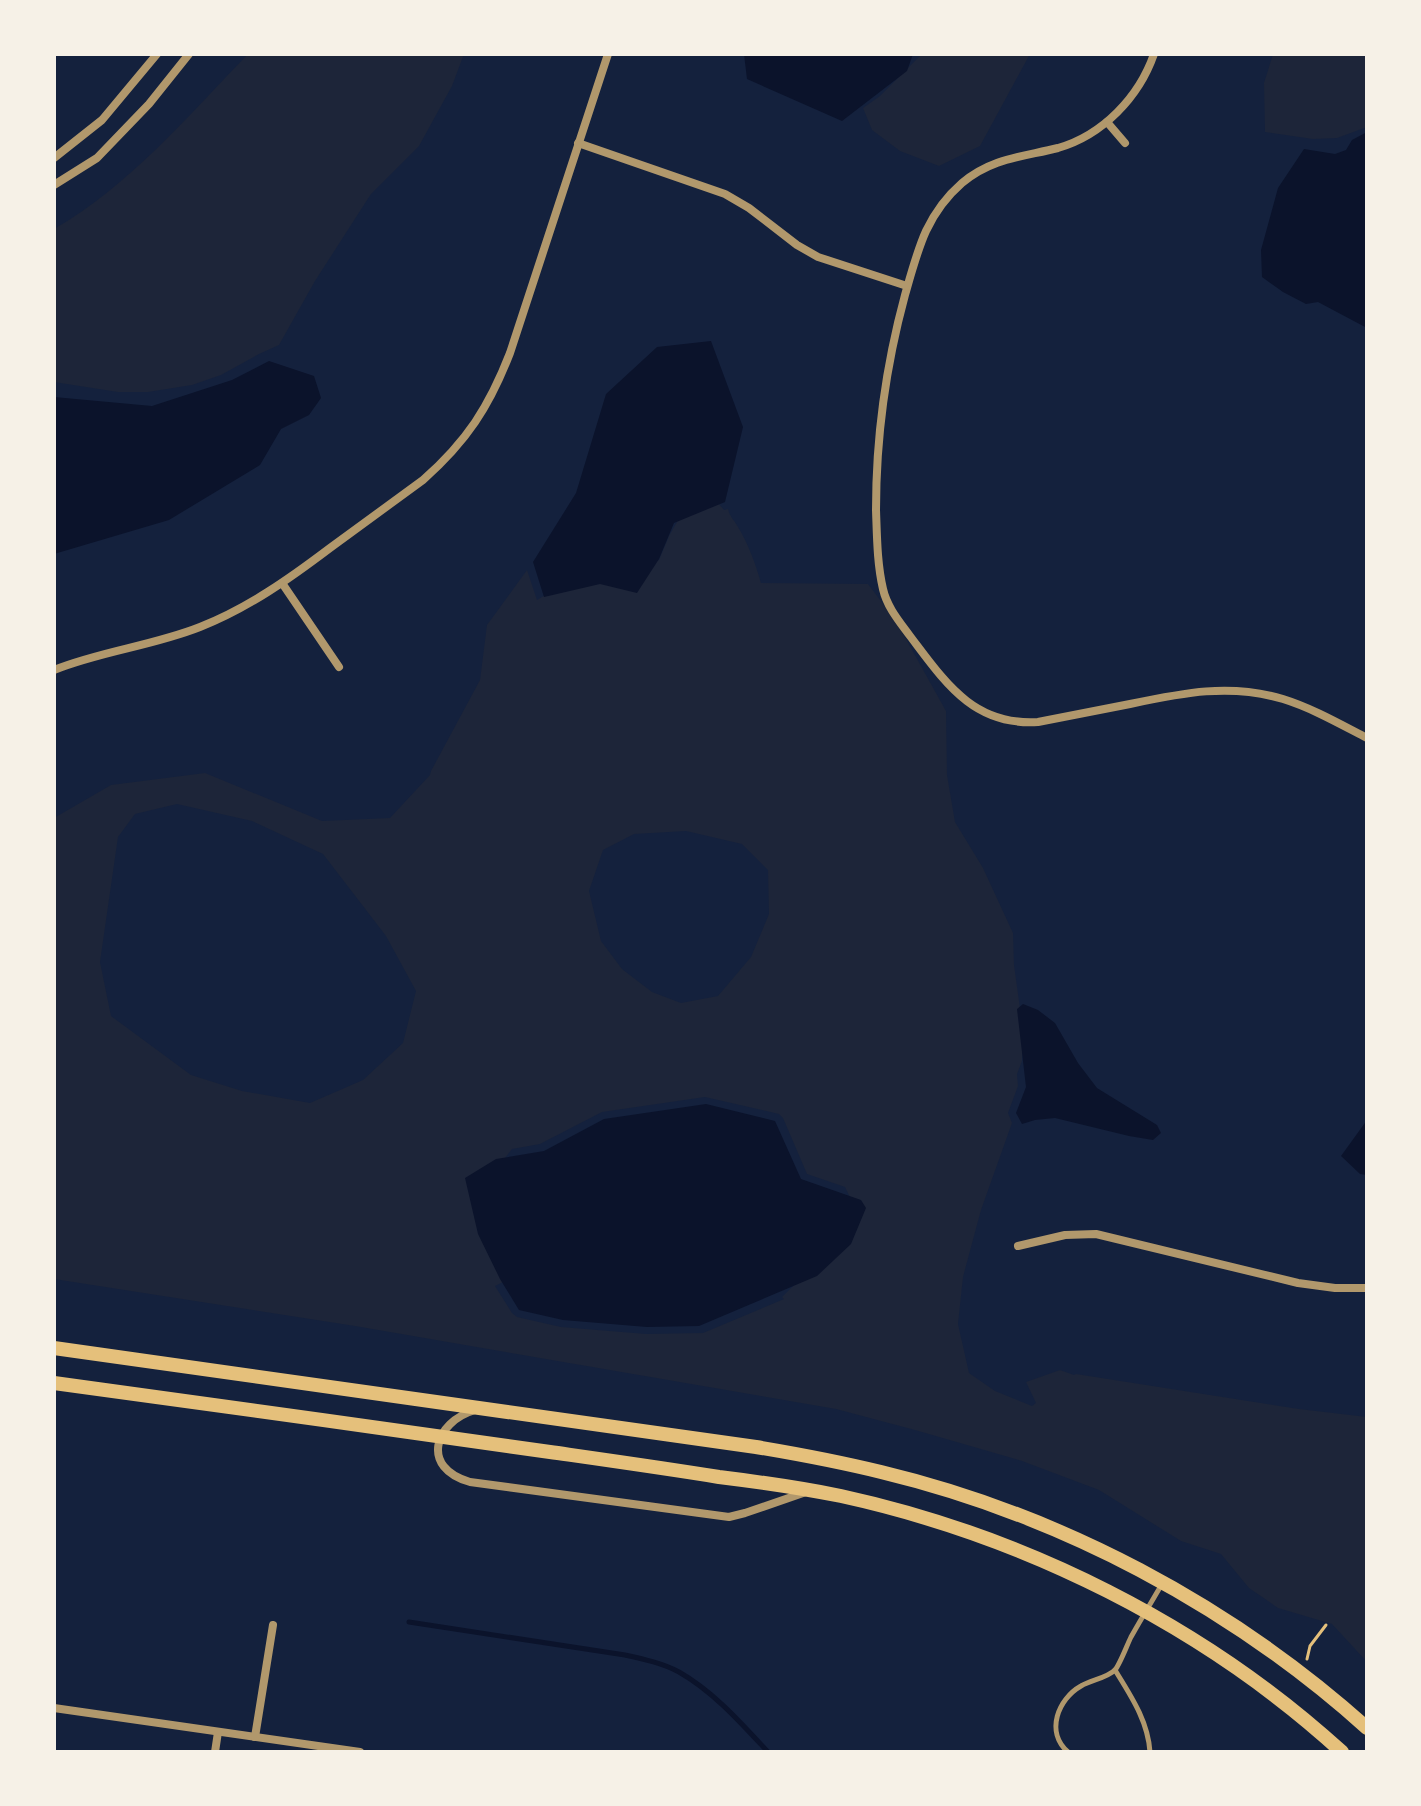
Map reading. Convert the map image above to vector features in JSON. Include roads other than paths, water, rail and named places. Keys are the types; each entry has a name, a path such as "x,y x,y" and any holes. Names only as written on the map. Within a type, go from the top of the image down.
{"main road":[{"path":"54,1348 756,1447 883,1472 956,1493 1035,1521 1163,1583 1298,1671 1367,1728"},
{"path":"54,1383 810,1490 889,1509 985,1538 1070,1574 1146,1612 1243,1673 1342,1752"}],"street":[{"path":"54,158 102,120 157,54"},
{"path":"54,185 97,158 149,104 189,54"},
{"path":"54,670 200,627 249,603 282,583 423,480 455,449 478,420 510,353 608,54"},
{"path":"1154,54 1138,87 1107,122 1066,145 989,165 961,184 927,229 907,286 891,350 880,425 876,529 885,597 915,642 963,699 1000,719 1038,722 1209,690 1273,696 1295,703 1367,738"},
{"path":"1107,122 1125,143"},
{"path":"578,143 725,194 807,251 831,263 907,286"},
{"path":"282,583 339,667"},
{"path":"1018,1246 1065,1235 1096,1234 1298,1283 1367,1288"},
{"path":"480,1409 461,1416 441,1436 437,1450 442,1464 455,1476 470,1482 729,1517 810,1490"},
{"path":"255,1737 273,1625"},
{"path":"54,1708 360,1752"},
{"path":"215,1752 218,1732"}],"lane":[{"path":"1068,1752 1057,1738 1056,1718 1059,1710 1080,1686 1115,1670 1163,1583"},
{"path":"1115,1670 1142,1718 1148,1733 1150,1752"}],"waterway":[{"path":"409,1622 625,1655 666,1666 692,1680 715,1698 768,1752"}]}
